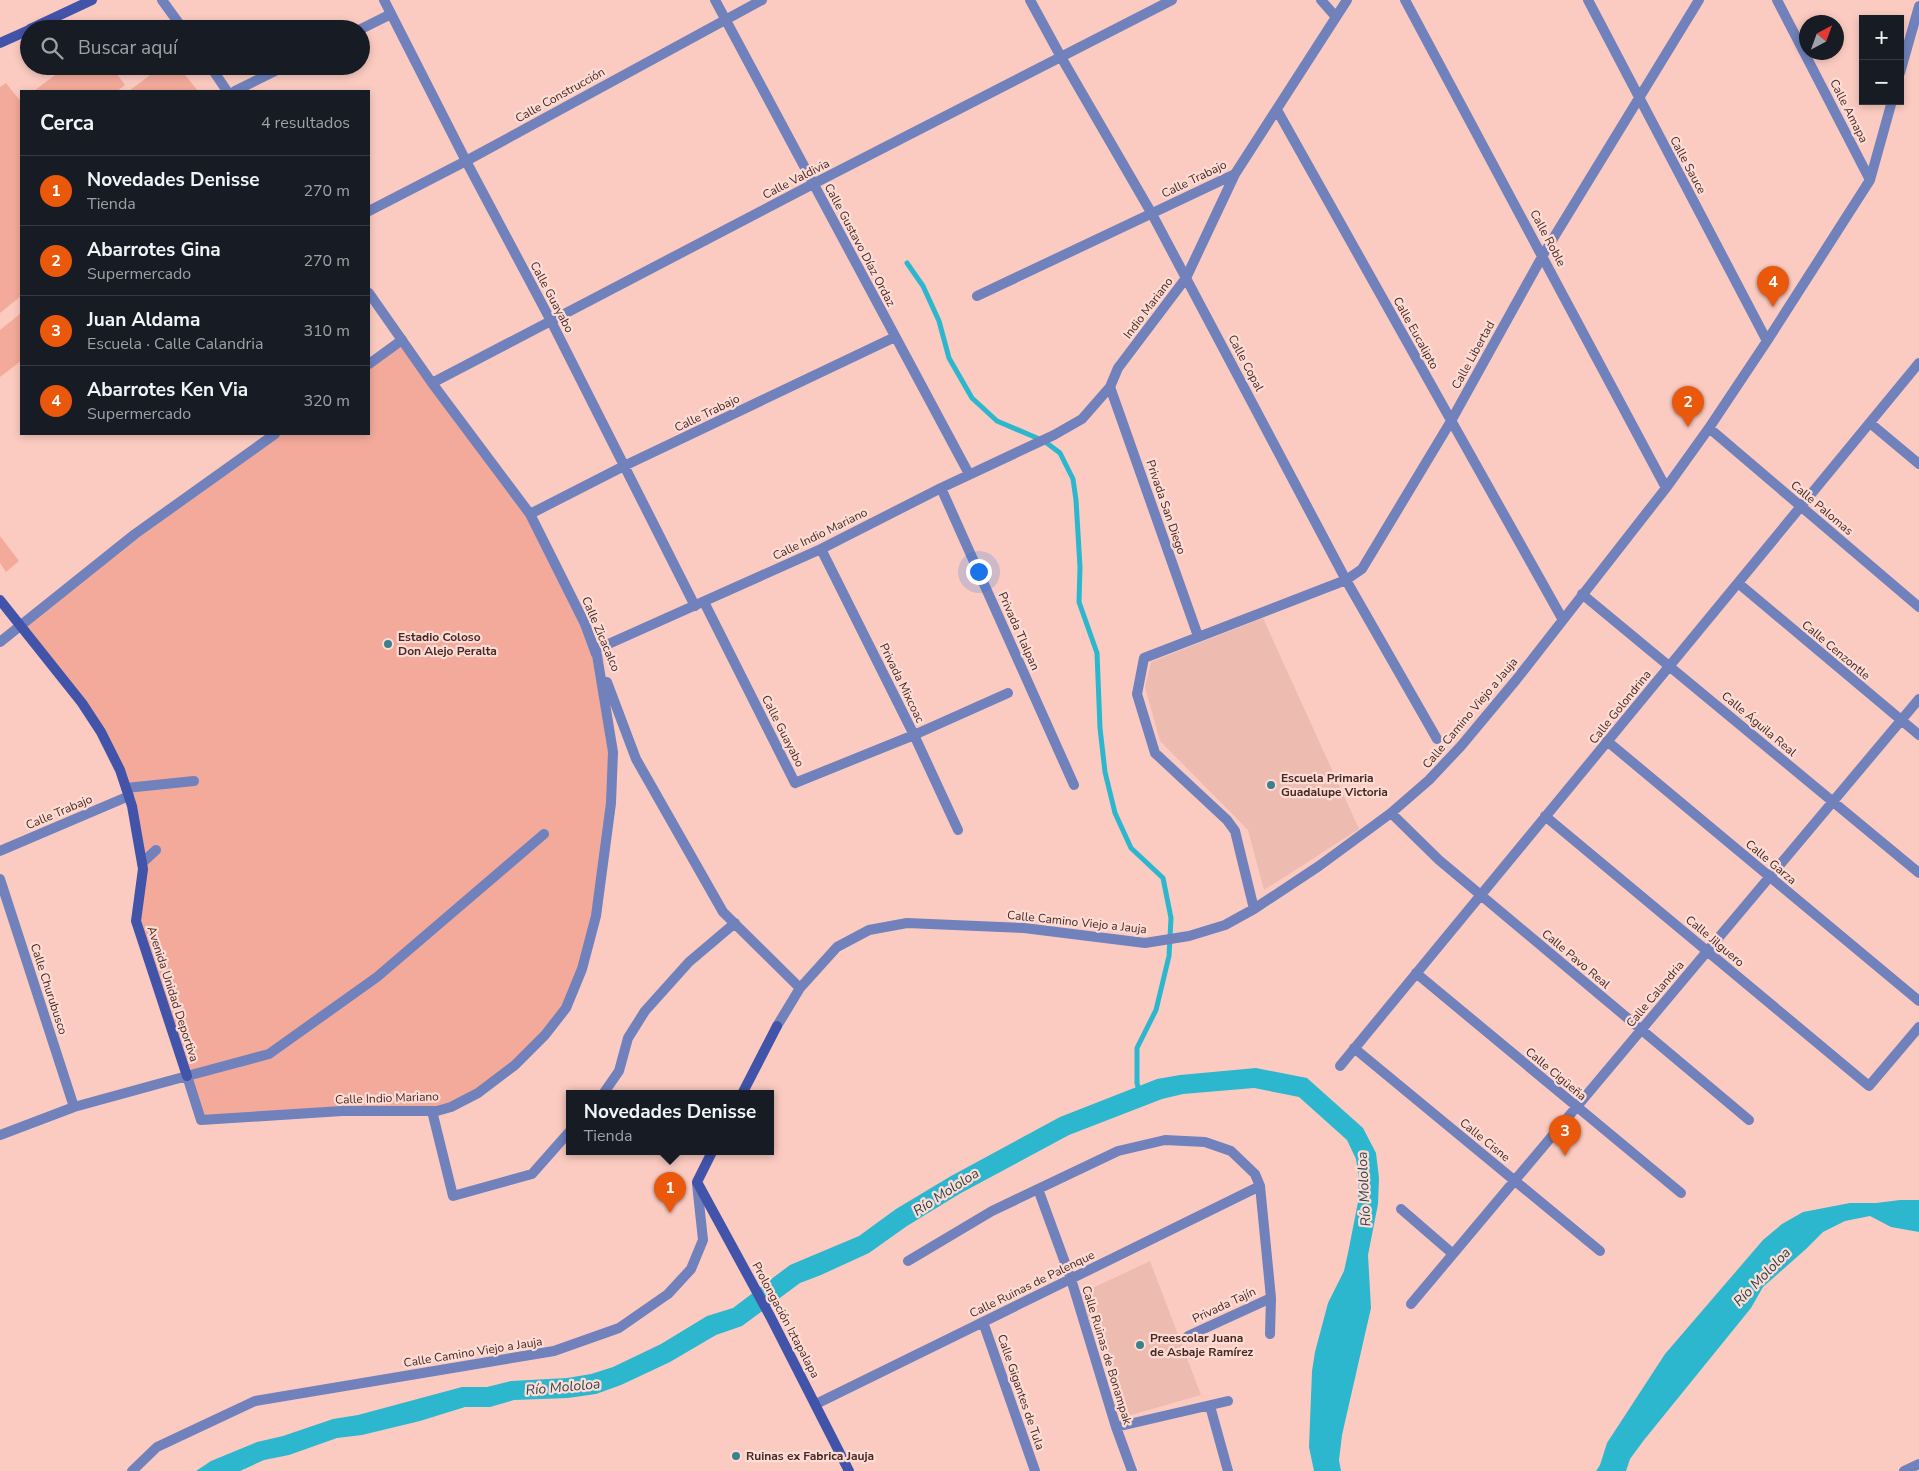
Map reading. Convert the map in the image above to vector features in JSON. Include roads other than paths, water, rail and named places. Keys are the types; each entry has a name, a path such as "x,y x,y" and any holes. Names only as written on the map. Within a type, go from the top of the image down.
{"street":[{"path":"49,20 92,0"},
{"path":"162,0 176,20"},
{"name":"Calle Guayabo","path":"384,0 624,466 795,783 914,735"},
{"name":"Calle Gustavo Díaz Ordaz","path":"715,0 969,474"},
{"name":"Calle Construcción","path":"370,210 466,161 762,0"},
{"name":"Calle Copal","path":"1030,0 1152,214 1346,580 1437,739"},
{"name":"Calle Valdivia","path":"432,383 813,184 1172,0"},
{"path":"1321,0 1336,17"},
{"name":"Calle Trabajo","path":"977,296 1236,174 1347,0"},
{"name":"Calle Roble","path":"1405,0 1666,488"},
{"name":"Calle Sauce","path":"1588,0 1767,341"},
{"name":"Calle Libertad","path":"1254,909 1235,831 1227,820 1155,753 1138,694 1144,658 1346,580 1362,569 1451,421 1543,255 1699,0"},
{"name":"Calle Amapa","path":"1777,0 1870,180"},
{"path":"1904,60 1919,6"},
{"path":"370,24 391,14"},
{"path":"0,43 20,34"},
{"path":"216,75 226,90"},
{"path":"237,90 267,75"},
{"name":"Calle Camino Viejo a Jauja","path":"744,1090 777,1026 800,988 837,947 869,930 906,923 1024,928 1145,943 1189,936 1224,925 1254,909 1319,866 1391,813 1429,780 1461,746 1666,488 1767,341 1870,180 1891,105"},
{"name":"Calle Eucalipto","path":"1277,110 1563,620"},
{"name":"Indio Mariano","path":"1054,435 1082,419 1110,387 1118,368 1186,278 1236,174"},
{"name":"Calle Zicacalco","path":"370,294 432,383 530,514 585,624 636,759 723,912 800,988"},
{"name":"Calle Trabajo","path":"530,514 624,466 895,337"},
{"path":"370,363 402,340"},
{"name":"Calle Golondrina","path":"1340,1066 1919,364"},
{"name":"Privada San Diego","path":"1110,387 1198,636"},
{"path":"1870,423 1919,464"},
{"name":"Calle Palomas","path":"1708,428 1919,607"},
{"path":"0,642 136,534 274,435"},
{"name":"Calle Indio Mariano","path":"186,1076 201,1120 342,1111 432,1111 451,1107 478,1093 515,1065 545,1035 566,1008 582,969 596,916 612,794 613,752 596,653 821,549 969,474 1054,435"},
{"name":"Privada Tlalpan","path":"941,488 1074,785"},
{"name":"Privada Mixcoac","path":"821,549 914,735 958,830"},
{"name":"Calle Cenzontle","path":"1738,583 1919,736"},
{"name":"Calle Águila Real","path":"1582,594 1919,872"},
{"name":"Avenida Unidad Deportiva","path":"0,600 82,703 101,732 127,792 132,806 143,868 136,921 186,1076"},
{"path":"914,735 1008,693"},
{"name":"Calle Calandria","path":"1411,1304 1919,699"},
{"name":"Calle Garza","path":"1607,741 1919,1001"},
{"name":"Calle Trabajo","path":"0,851 127,792 194,781"},
{"name":"Calle Pavo Real","path":"1391,813 1439,860 1749,1120"},
{"name":"Calle Jilguero","path":"1545,816 1869,1086 1919,1027"},
{"path":"0,1135 74,1107 269,1054 377,977 544,834"},
{"path":"142,863 156,850"},
{"name":"Calle Churubusco","path":"0,879 74,1107"},
{"path":"606,1090 619,1071 628,1038 646,1011 689,962 735,923"},
{"name":"Calle Cigüeña","path":"1416,973 1681,1194"},
{"name":"Calle Cisne","path":"1354,1048 1600,1251"},
{"path":"432,1111 453,1196 532,1174 566,1136"},
{"path":"908,1261 992,1211 1118,1151 1165,1140 1206,1142 1231,1151 1256,1174 1260,1186 1271,1298 1270,1334"},
{"path":"697,1182 710,1155"},
{"name":"Calle Camino Viejo a Jauja","path":"132,1471 157,1447 255,1401 554,1351 619,1328 668,1294 690,1269 703,1240 697,1182"},
{"name":"Prolongación Iztapalapa","path":"697,1182 770,1316 849,1471"},
{"name":"Calle Ruinas de Palenque","path":"816,1404 1260,1186"},
{"name":"Calle Ruinas de Bonampak","path":"1038,1189 1071,1280 1116,1427 1132,1471"},
{"path":"1401,1209 1454,1254"},
{"name":"Privada Tajín","path":"1188,1336 1271,1298"},
{"name":"Calle Gigantes de Tula","path":"983,1322 1034,1471"},
{"path":"1116,1427 1228,1401"},
{"path":"1210,1406 1228,1471"},
{"path":"1904,1471 1919,1464"}],"water":[{"name":"Río Mololoa","path":"1256,1068 1307,1078 1363,1128 1376,1153 1379,1178 1378,1204 1368,1255 1371,1308 1342,1435 1339,1460 1341,1471 1314,1471 1309,1447 1312,1371 1328,1303 1344,1271 1348,1253 1358,1202 1359,1179 1356,1159 1347,1140 1299,1097 1254,1088 1183,1094 1162,1099 1069,1135 961,1193 907,1226 869,1253 800,1283 742,1326 716,1335 670,1362 621,1385 596,1394 568,1398 514,1400 490,1407 465,1407 420,1421 362,1435 337,1438 289,1455 264,1460 240,1471 196,1471 211,1461 257,1442 283,1436 333,1419 358,1415 462,1387 487,1387 511,1381 567,1378 591,1374 613,1367 661,1344 707,1316 733,1308 790,1265 859,1236 896,1209 951,1176 1060,1117 1157,1079"},
{"name":"Río Mololoa","path":"1919,1200 1919,1232 1891,1227 1870,1216 1845,1221 1823,1232 1763,1287 1751,1308 1644,1440 1630,1459 1626,1471 1596,1471 1600,1465 1607,1443 1665,1354 1763,1240 1782,1224 1803,1212 1850,1203 1876,1203"}],"waterway":[{"path":"907,263 923,286 939,321 949,358 972,398 997,421 1044,441 1060,453 1073,479 1080,567 1079,602 1097,653 1100,728 1105,772 1115,813 1131,848 1163,878 1171,918 1169,956 1156,1010 1137,1048 1137,1083 1139,1091"}],"place":[{"name":"Abarrotes Ken Via","path":"1773,307"},
{"name":"Abarrotes Gina","path":"1688,427"},
{"name":"Estadio Coloso Don Alejo Peralta","path":"388,644"},
{"name":"Escuela Primaria Guadalupe Victoria","path":"1271,785"},
{"name":"Juan Aldama","path":"1565,1156"},
{"name":"Novedades Denisse","path":"670,1213"},
{"name":"Preescolar Juana de Asbaje Ramírez","path":"1140,1345"},
{"name":"Ruinas ex Fabrica Jauja","path":"736,1456"}]}
